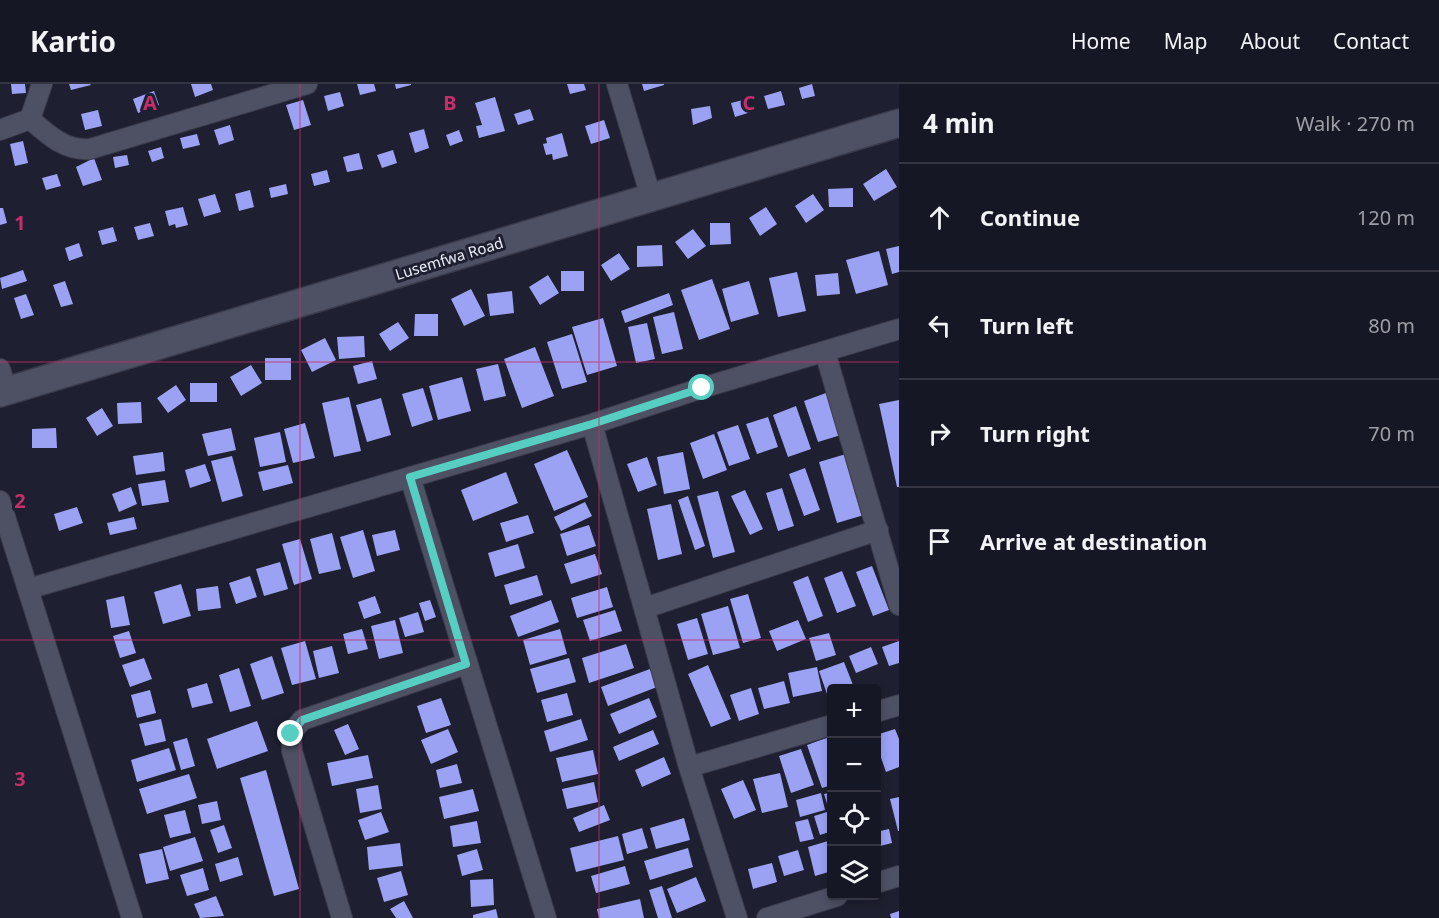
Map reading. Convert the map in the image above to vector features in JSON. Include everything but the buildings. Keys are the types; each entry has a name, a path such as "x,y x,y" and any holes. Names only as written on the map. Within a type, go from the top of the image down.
{"street":[{"path":"30,119 42,84"},
{"path":"30,119 62,144 78,150 90,149 307,84"},
{"path":"617,84 651,197"},
{"path":"0,130 30,119"},
{"name":"Lusemfwa Road","path":"2,384 899,123"},
{"path":"28,589 592,424 702,388 899,329"},
{"path":"825,352 899,605"},
{"path":"592,424 690,767 737,918"},
{"path":"410,477 546,918"},
{"path":"0,501 132,918"},
{"path":"645,608 878,530"},
{"path":"342,918 292,751 291,734 302,720 466,664"},
{"path":"881,710 899,705"},
{"path":"690,767 827,726"},
{"path":"881,881 899,876"},
{"path":"767,918 827,899"}],"route":[{"path":"291,734 302,720 466,664 410,477 592,424 702,388"}]}
